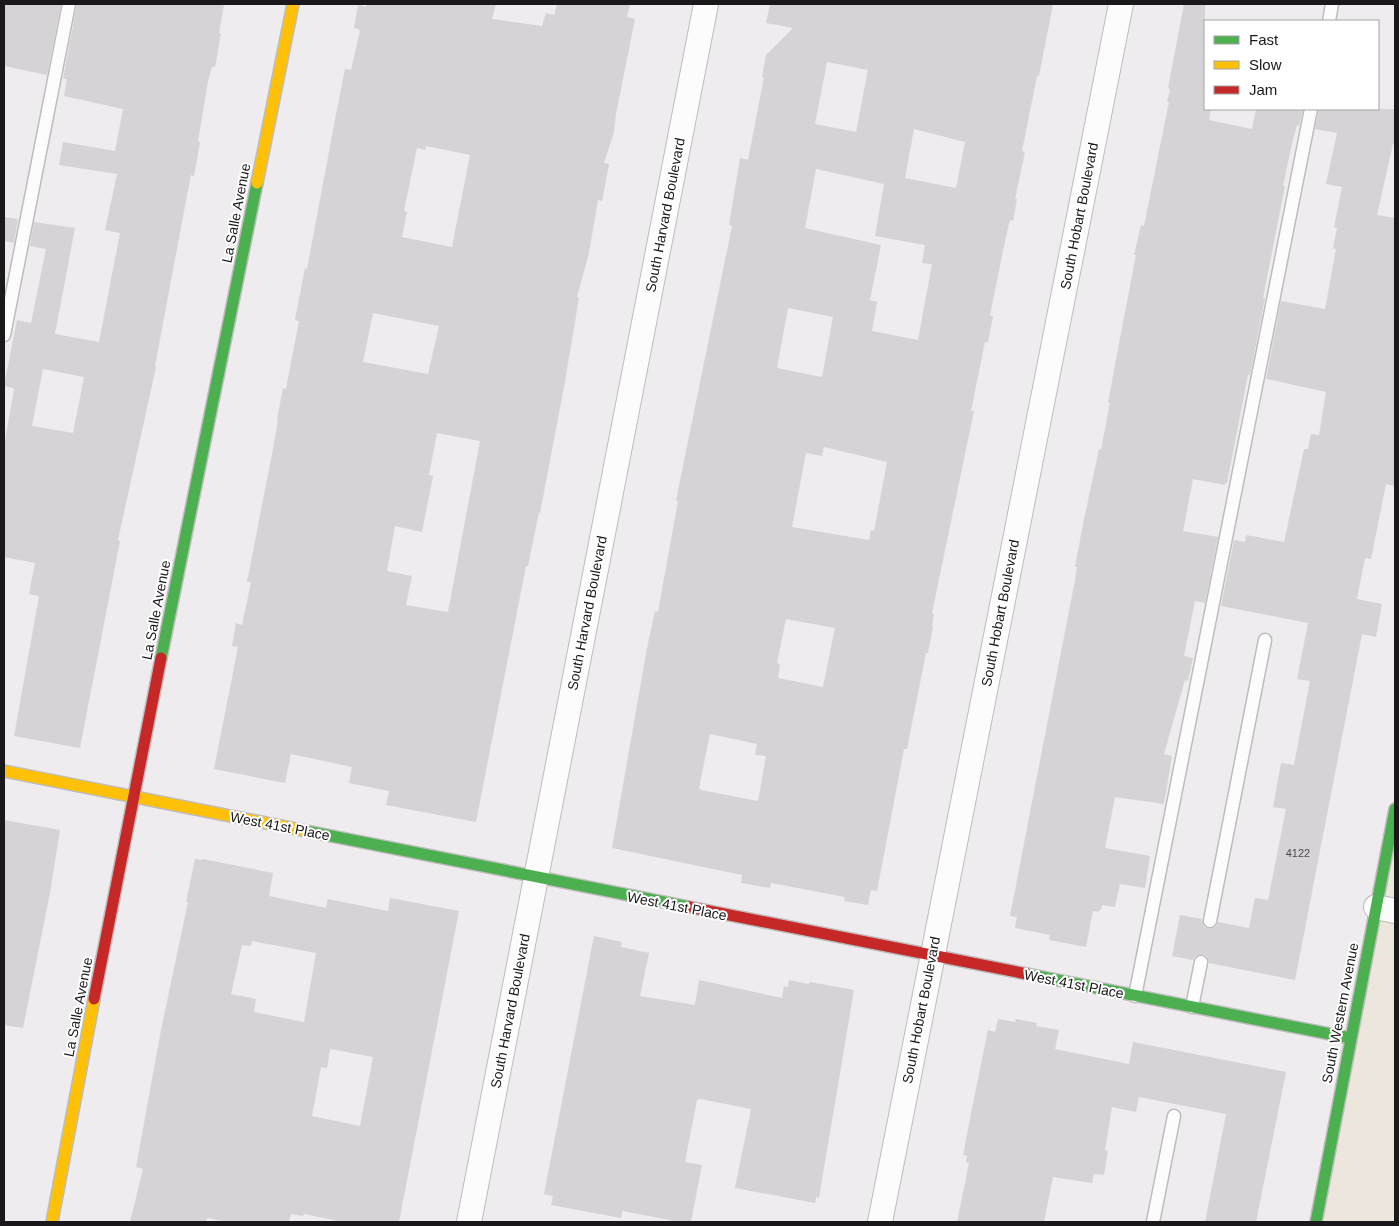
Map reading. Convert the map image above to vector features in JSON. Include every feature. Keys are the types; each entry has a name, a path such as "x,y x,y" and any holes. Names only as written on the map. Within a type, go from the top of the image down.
{"street":[{"name":"La Salle Avenue","path":"52,1222 134,797 293,4"},
{"name":"South Harvard Boulevard","path":"469,1222 706,4"},
{"name":"South Hobart Boulevard","path":"880,1222 1121,4"},
{"name":"West 41st Place","path":"4,771 1350,1038"},
{"name":"South Western Avenue","path":"1316,1222 1350,1038 1386,909 1395,809"}],"lane":[{"path":"4,335 69,4"},
{"path":"1329,20 1332,4"},
{"path":"1135,996 1311,110"},
{"path":"1210,921 1265,640"},
{"path":"1192,1007 1201,962"},
{"path":"1153,1222 1174,1116"}],"shaded area":[{"path":"1395,809 1395,1222 1316,1222"}],"building":[{"path":"4,4 61,4 47,75 4,66"},
{"path":"77,4 224,4 215,67 212,67 208,81 194,176 191,175 156,367 118,540 120,541 80,748 14,736 39,596 29,594 35,563 4,557 4,445 14,390 4,386 17,320 31,323 46,249 30,246 34,222 75,228 55,334 99,342 120,233 105,230 117,174 59,165 63,142 115,151 123,109 64,96 67,79 63,79","holes":["43,369 84,377 73,433 32,426"]},
{"path":"367,4 496,4 492,19 542,26 546,13 554,15 557,4 630,4 627,17 635,19 614,132 604,163 609,164 602,201 598,200 589,253 577,297 579,298 564,387 540,513 528,566 526,566 476,822 386,805 389,791 349,783 352,767 291,754 285,783 214,769 238,647 232,646 236,623 242,625 251,582 247,582 283,388 286,389 299,321 295,320 305,268 307,269 345,69 351,70 360,30 354,28 358,5 366,7","holes":["426,146 470,155 452,247 402,237 407,212 404,211 417,148 425,150","373,313 439,326 428,374 363,362","437,433 480,441 448,612 406,605 412,576 387,571 395,526 422,532 433,476 429,475"]},
{"path":"770,4 1053,4 1022,151 1025,152 1015,199 1017,199 1013,221 1010,220 1005,241 990,315 993,316 988,342 985,342 971,411 974,411 932,613 934,614 933,627 928,653 926,653 907,749 904,749 877,891 871,890 868,905 844,901 845,897 771,883 770,888 741,883 742,875 612,848 647,648 655,611 658,612 678,501 676,500 732,226 729,225 740,158 748,160 764,77 762,77 766,55 793,28 766,23","holes":["827,62 868,70 856,132 815,124","914,129 965,142 956,188 905,178","816,169 884,184 875,236 925,245 922,263 932,264 918,340 872,331 877,302 870,300 881,245 805,228","788,308 833,317 822,377 777,368","824,447 887,462 874,531 871,530 869,540 792,527 806,453 822,456","786,619 835,628 823,687 778,678 780,664 777,663","710,734 757,744 755,755 766,756 758,801 701,790 699,788"]},
{"path":"1184,4 1205,4 1204,110 1211,110 1209,120 1252,129 1256,110 1303,110 1291,148 1283,186 1285,186 1263,298 1265,298 1227,483 1225,485 1193,479 1183,531 1218,537 1205,603 1195,601 1184,656 1193,658 1188,681 1185,680 1164,754 1172,756 1164,804 1115,797 1105,848 1150,856 1145,888 1120,884 1115,907 1102,905 1099,912 1093,911 1086,947 1049,940 1050,935 1015,928 1017,917 1010,916 1075,580 1077,567 1075,567 1083,524 1110,403 1108,403 1136,255 1134,255 1141,225 1144,226 1169,102 1167,102 1170,89 1168,88"},
{"path":"1395,109 1395,144 1393,144 1377,215 1395,218 1395,486 1386,484 1371,559 1365,558 1357,599 1382,604 1376,637 1362,634 1295,980 1209,963 1207,956 1202,954 1195,956 1193,960 1172,956 1180,915 1202,919 1204,927 1209,929 1216,927 1218,922 1249,928 1255,898 1268,900 1286,809 1273,807 1281,763 1294,765 1310,681 1297,679 1308,623 1221,606 1234,540 1245,542 1246,535 1284,542 1304,449 1308,449 1311,434 1319,435 1326,392 1266,379 1281,301 1325,309 1336,249 1333,248 1337,228 1334,227 1342,187 1326,184 1337,133 1315,129 1319,110"},
{"path":"4,217 18,219 14,243 4,241"},
{"path":"4,820 60,830 50,893 23,1028 4,1025"},
{"path":"195,859 203,859 273,873 269,896 326,908 328,899 388,911 390,898 459,911 399,1222 343,1222 304,1214 303,1216 291,1214 289,1222 228,1222 207,1218 206,1222 130,1222 143,1169 136,1167 161,1030 188,902 186,902","holes":["252,941 316,953 304,1022 254,1012 256,999 231,994 242,945 251,946","330,1049 373,1057 360,1126 312,1116 321,1067 327,1068"]},
{"path":"594,936 622,942 621,947 649,953 640,996 695,1005 699,980 782,998 784,986 788,987 789,980 854,990 819,1198 816,1197 815,1203 735,1188 751,1109 700,1099 697,1100 685,1162 702,1165 691,1222 680,1222 622,1211 621,1218 551,1205 553,1196 544,1194"},
{"path":"998,1019 1015,1022 1016,1019 1037,1023 1036,1026 1059,1030 1055,1049 1129,1064 1133,1042 1286,1072 1256,1222 1205,1222 1226,1114 1139,1097 1136,1112 1112,1107 1105,1150 1108,1151 1104,1175 1094,1174 1092,1183 1053,1177 1044,1222 957,1222 969,1163 966,1162 967,1156 963,1155 973,1103 988,1030 995,1032"}],"traffic: fast":[{"path":"161,658 257,183"},
{"path":"1316,1222 1395,809"},
{"path":"306,831 689,907"},
{"path":"1027,974 1350,1038"}],"traffic: slow":[{"path":"257,183 293,4"},
{"path":"4,771 306,831"},
{"path":"52,1222 94,999"}],"traffic: jam":[{"path":"94,999 161,658"},
{"path":"689,907 1027,974"}]}
